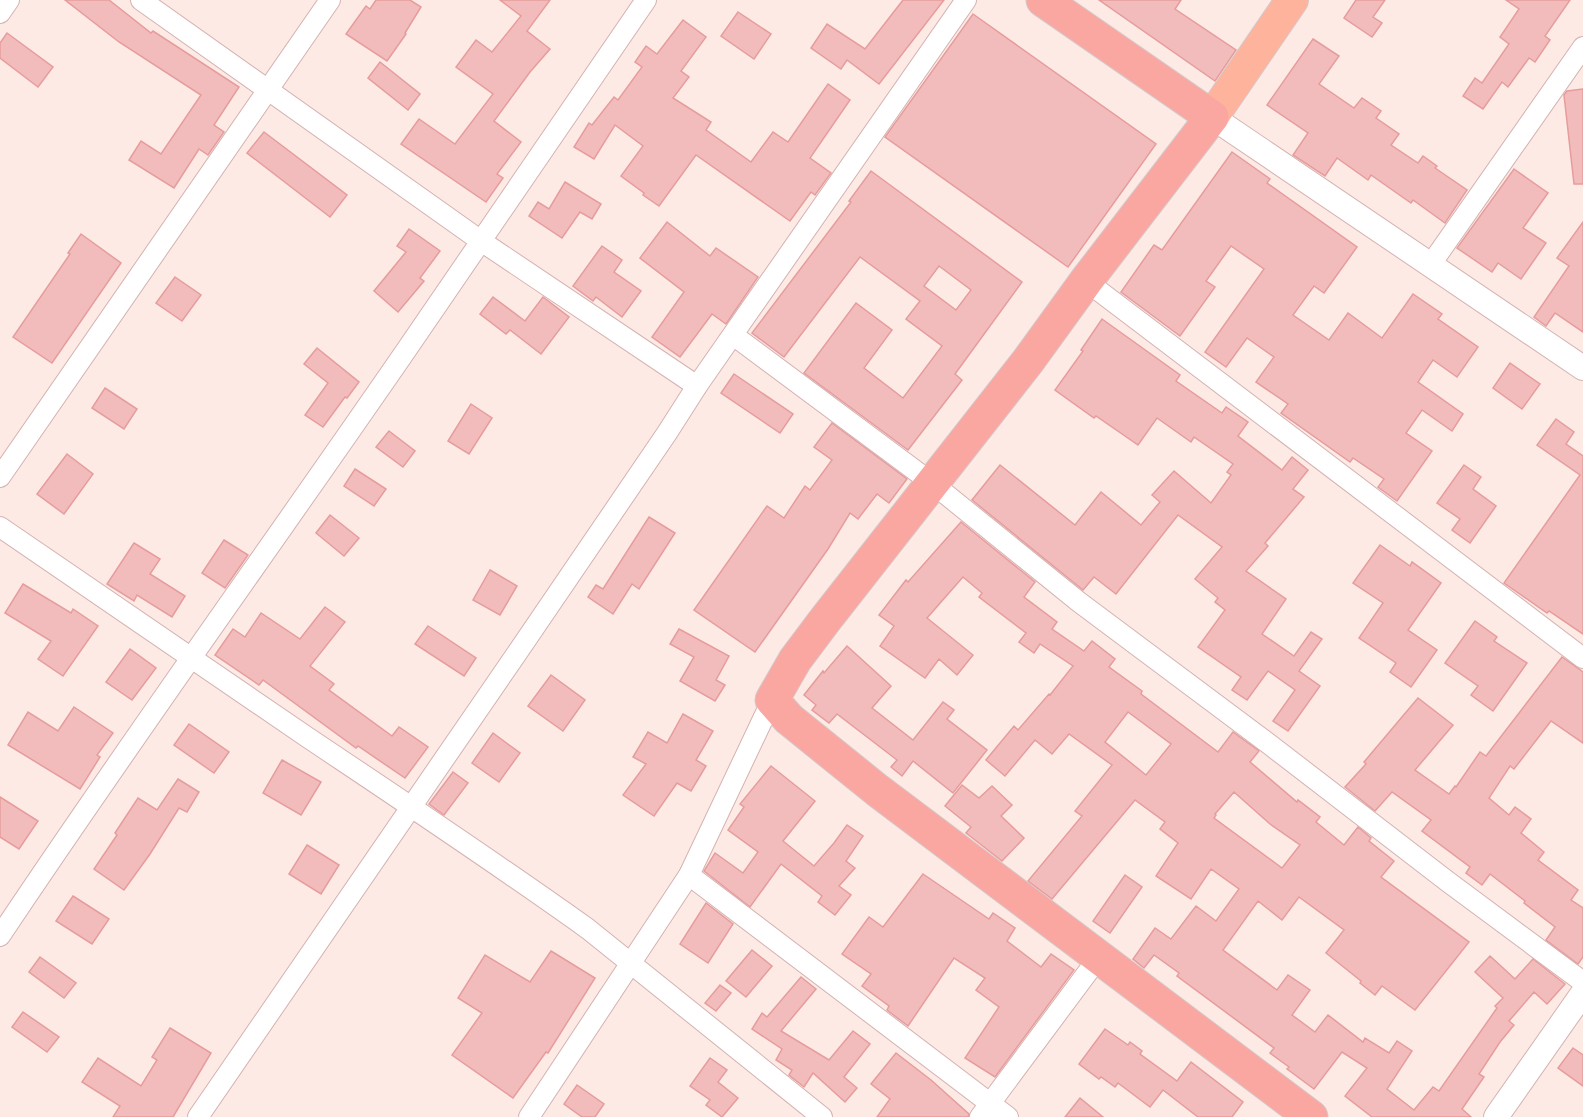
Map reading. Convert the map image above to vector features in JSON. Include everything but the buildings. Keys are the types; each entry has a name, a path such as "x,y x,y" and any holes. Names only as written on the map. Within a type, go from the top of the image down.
{"highway":[{"path":"1043,0 1212,117 1086,281 1028,361 806,645 772,700 789,719 877,790 1311,1117"}],"main road":[{"path":"1212,117 1292,0"}],"street":[{"path":"0,13 9,0"},
{"path":"141,0 481,241 697,386"},
{"path":"0,477 330,0"},
{"path":"0,936 646,0"},
{"path":"198,1117 412,807 697,386 966,0"},
{"path":"1431,264 1583,47"},
{"path":"1212,117 1583,368"},
{"path":"1086,281 1583,658"},
{"path":"733,335 932,483 1080,602 1447,881 1583,981"},
{"path":"0,527 548,900 588,929 822,1117"},
{"path":"529,1117 689,876 772,700"},
{"path":"689,876 985,1110 1008,1117"},
{"path":"985,1110 1100,957"},
{"path":"1496,1117 1583,993"}]}
